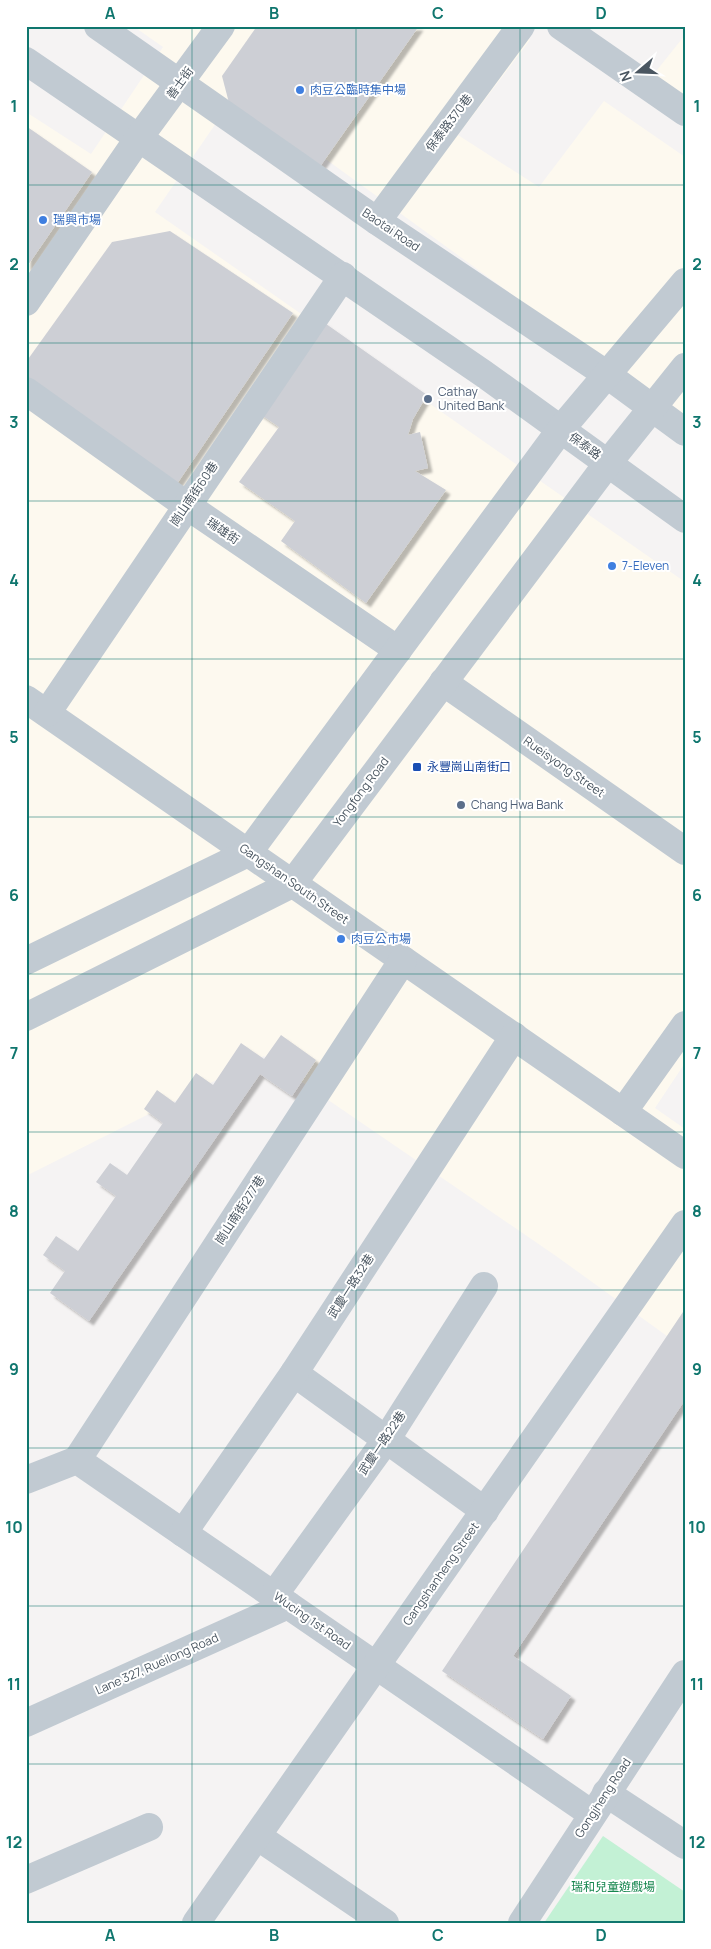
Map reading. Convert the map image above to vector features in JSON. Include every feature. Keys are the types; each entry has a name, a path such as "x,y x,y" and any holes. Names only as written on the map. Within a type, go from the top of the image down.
{"street":[{"name":"Baotai Road","path":"98,26 181,82 377,221 606,374 685,432"},
{"name":"善士街","path":"26,302 138,139 221,26"},
{"name":"保泰路370巷","path":"377,221 521,26"},
{"path":"561,26 685,112"},
{"path":"26,62 343,276 561,429"},
{"name":"崗山南街60巷","path":"37,706 186,505 343,276"},
{"path":"26,961 248,853 561,429 685,282"},
{"name":"Yongfong Road","path":"26,1017 292,884 608,463 685,367"},
{"name":"瑞雄街","path":"26,391 186,505 398,650"},
{"name":"保泰路","path":"561,429 608,463"},
{"path":"608,463 685,518"},
{"name":"Rueisyong Street","path":"444,682 685,851"},
{"name":"Gangshan South Street","path":"37,706 685,1155"},
{"name":"崗山南街277巷","path":"77,1460 403,960"},
{"path":"623,1112 685,1025"},
{"name":"武慶一路32巷","path":"184,1533 294,1373 514,1036"},
{"name":"Gangshanheng Street","path":"196,1923 685,1224"},
{"name":"武慶一路22巷","path":"281,1600 484,1286"},
{"path":"294,1373 485,1511"},
{"path":"26,1480 77,1460"},
{"name":"Wucing 1st Road","path":"77,1460 377,1666 599,1804 685,1845"},
{"name":"Lane 327, Rueilong Road","path":"26,1723 281,1600"},
{"name":"Gongjheng Road","path":"522,1923 685,1674"},
{"path":"26,1880 149,1826"},
{"path":"257,1836 384,1923"}],"shaded area":[{"path":"133,26 510,26 530,40 458,135 539,187 604,101 685,157 685,420 236,94 155,212 685,582 685,1063 655,1108 685,1129 685,1349 556,1256 264,1056 26,1176 26,112 91,154 163,47"},
{"path":"685,35 685,96 653,75"}],"green space":[{"name":"瑞和兒童遊戲場","path":"603,1836 685,1892 685,1923 544,1923"}],"building":[{"name":"肉豆公臨時集中場","path":"257,26 419,26 321,165 229,103 222,76"},
{"name":"瑞興市場","path":"26,126 92,172 26,268"},
{"path":"170,231 293,313 172,491 26,386 26,362 112,242"},
{"path":"319,319 427,395 413,419 408,435 420,432 428,468 415,471 446,490 366,603 281,541 295,521 239,482 279,427 257,412"},
{"path":"281,1035 316,1060 292,1096 260,1074 89,1321 50,1293 65,1271 43,1255 56,1236 78,1251 116,1196 96,1182 110,1163 127,1175 163,1123 144,1109 157,1090 175,1103 196,1073 213,1085 241,1043 264,1059"},
{"path":"685,1309 685,1400 513,1656 571,1696 543,1739 442,1671"}],"place":[{"name":"肉豆公臨時集中場","path":"300,90"},
{"name":"瑞興市場","path":"43,220"},
{"name":"Cathay United Bank","path":"428,399"},
{"name":"7-Eleven","path":"612,566"},
{"name":"永豐崗山南街口","path":"417,767"},
{"name":"Chang Hwa Bank","path":"461,805"},
{"name":"肉豆公市場","path":"341,939"}]}
